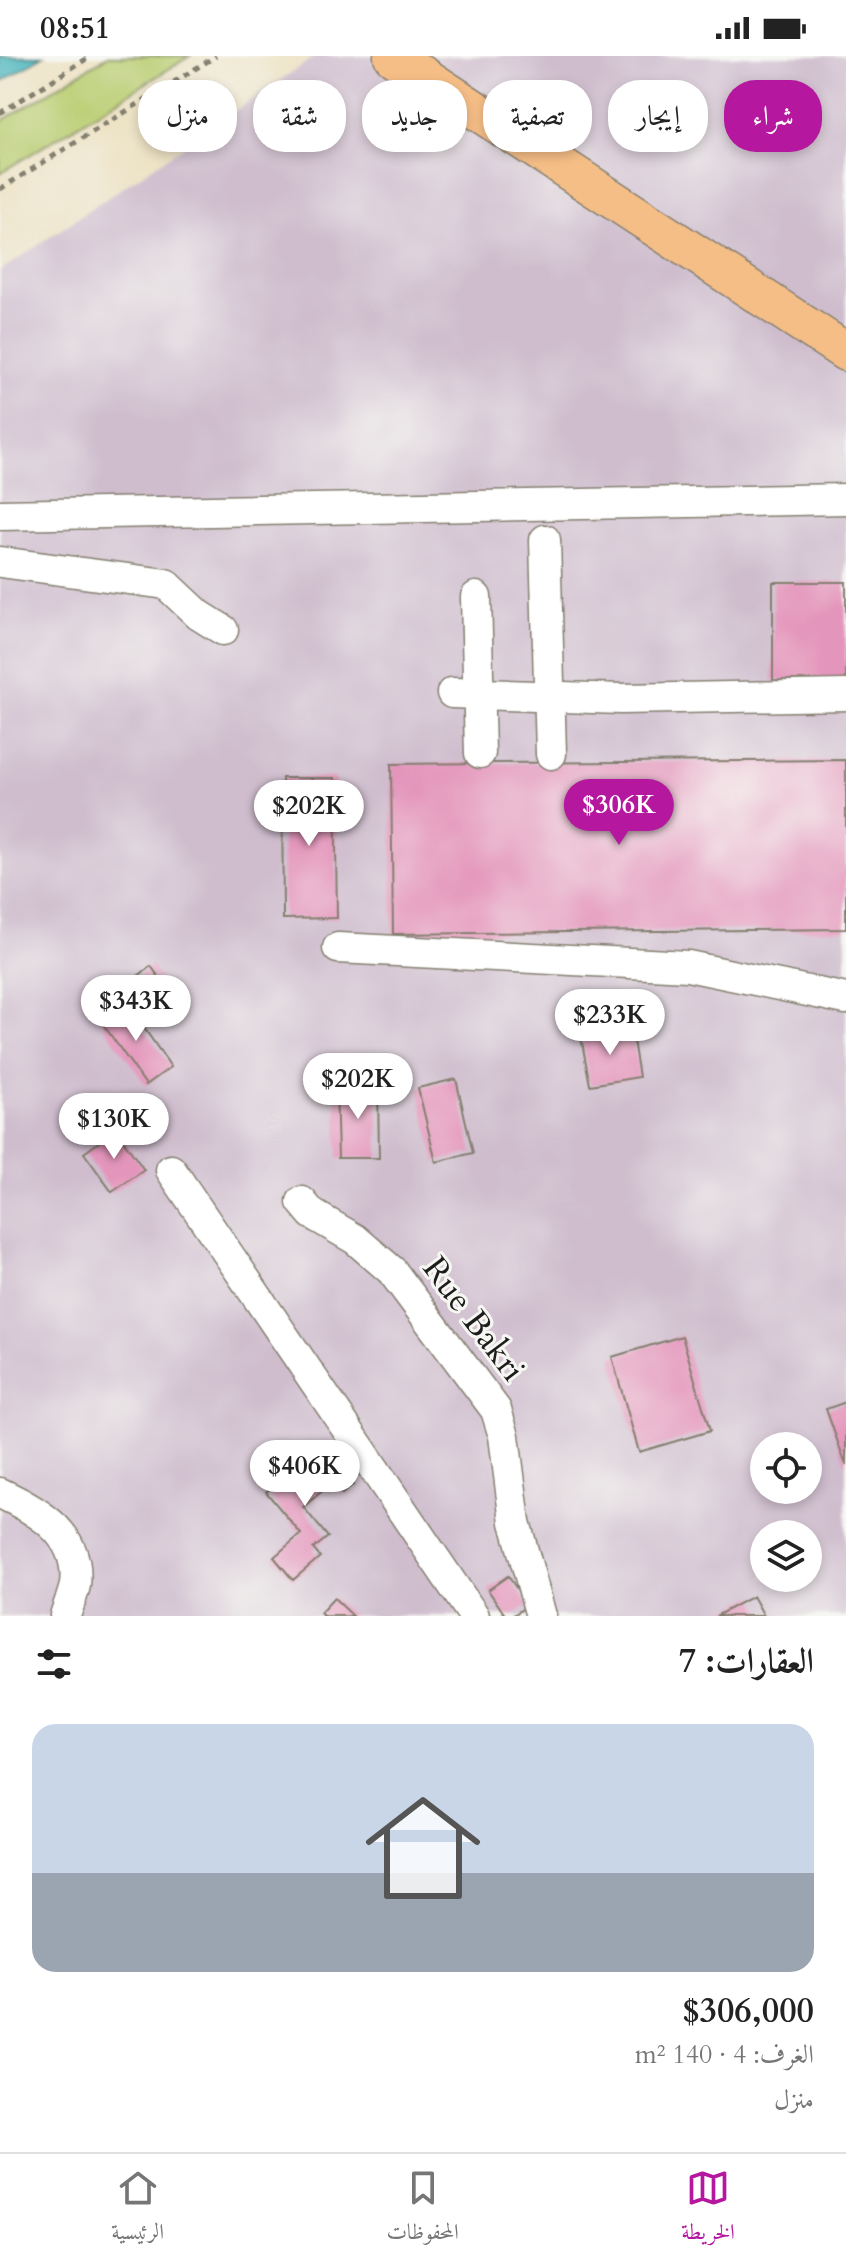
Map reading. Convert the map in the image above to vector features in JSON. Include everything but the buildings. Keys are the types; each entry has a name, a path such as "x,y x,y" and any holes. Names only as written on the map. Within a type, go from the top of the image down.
{"main road":[{"path":"393,56 846,352"}],"lane":[{"path":"0,515 846,499"},
{"path":"545,540 551,754"},
{"path":"0,562 166,584 199,615 223,630"},
{"path":"476,597 464,693 480,753"},
{"path":"464,693 621,699 846,695"},
{"path":"338,948 688,966 846,999"},
{"path":"171,1170 474,1616"},
{"name":"Rue Bakri","path":"302,1202 312,1214 355,1239 392,1271 496,1410 504,1436 515,1522 541,1616"},
{"path":"0,1493 47,1519 66,1538 73,1556 75,1585 65,1616"}],"path":[{"path":"0,113 91,56"},
{"path":"0,189 216,56"}],"shaded area":[{"path":"316,56 846,56 846,1616 0,1616 0,271 175,152 237,152 237,110 253,99 253,152 346,152 346,80 281,80"}],"green space":[{"path":"108,56 190,56 151,80 138,80 138,88 0,173 0,122"}],"water":[{"path":"0,56 43,56 0,83"}]}
